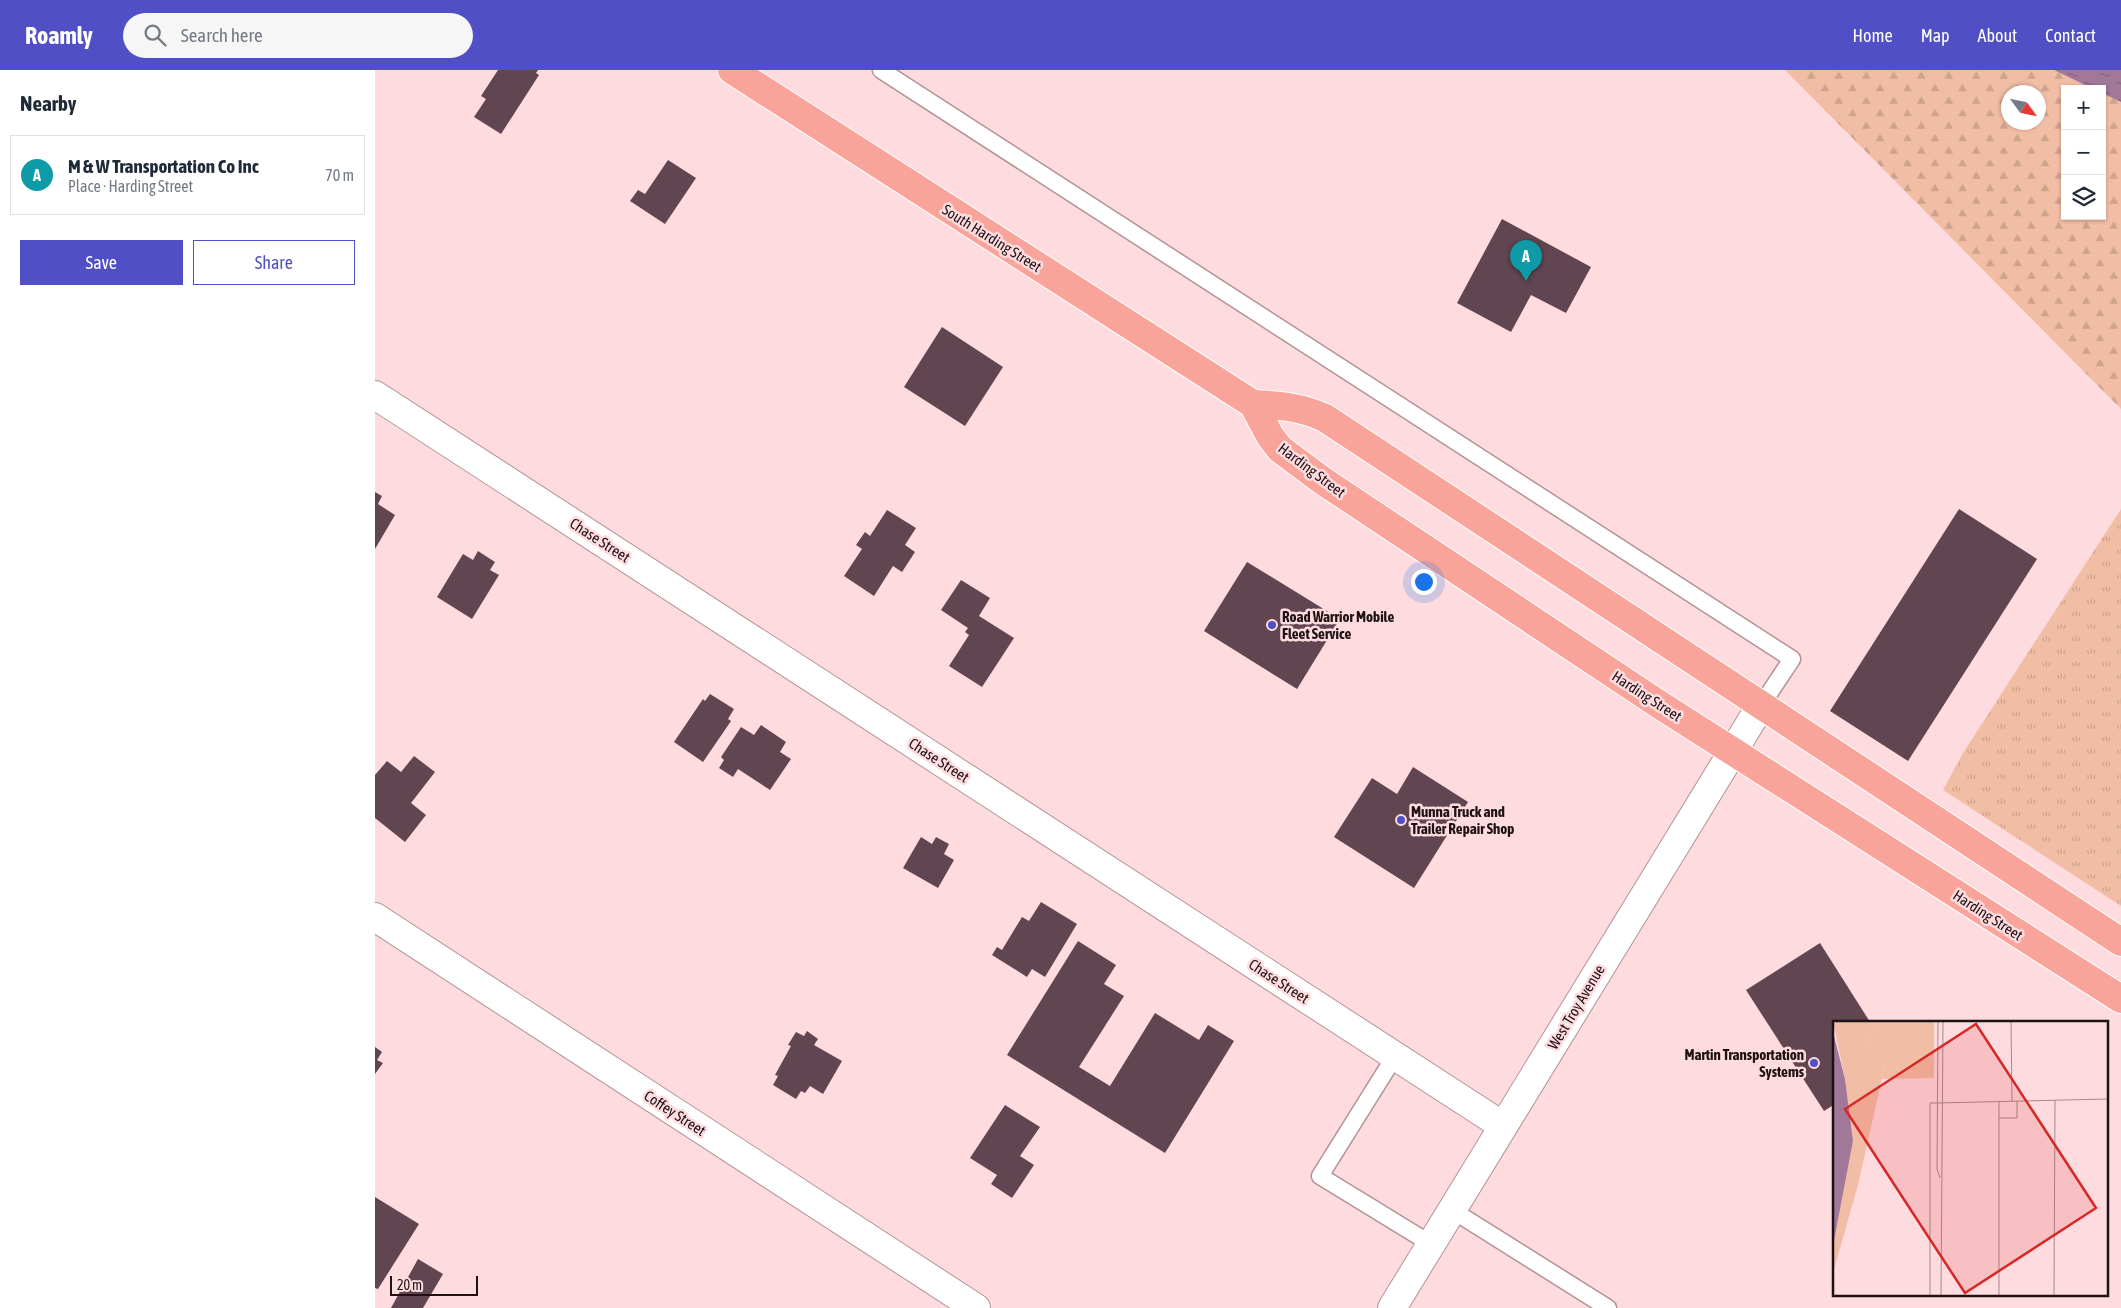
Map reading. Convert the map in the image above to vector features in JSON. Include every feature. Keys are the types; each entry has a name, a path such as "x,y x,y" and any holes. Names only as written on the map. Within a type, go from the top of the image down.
{"main road":[{"name":"South Harding Street","path":"731,70 1253,404"},
{"path":"1253,404 1287,406 1308,411 1325,418 1760,707 2121,942"},
{"name":"Harding Street","path":"1253,404 1270,436 1297,463 1733,751 2121,999"}],"street":[{"name":"Chase Street","path":"375,395 1503,1126"},
{"name":"West Troy Avenue","path":"1392,1308 1760,707"},
{"name":"Coffey Street","path":"375,917 976,1308"}],"lane":[{"path":"881,70 1792,658 1760,707"},
{"path":"1395,1056 1320,1176 1431,1244"},
{"path":"1452,1210 1608,1308"}],"green space":[{"path":"1785,70 2054,70 2085,85 2061,85 2061,220 2106,220 2106,95 2121,102 2121,409"},
{"path":"2121,509 2121,906 1943,790 1963,753"}],"water":[{"path":"2054,70 2121,70 2121,102 2106,95 2106,85 2085,85"}],"building":[{"path":"498,70 538,70 536,73 539,75 501,134 474,117 486,99 481,96"},
{"path":"668,160 696,178 665,224 630,201 638,190 645,194"},
{"path":"1502,219 1591,267 1566,313 1531,295 1511,332 1457,303"},
{"path":"942,327 1003,367 965,426 904,387"},
{"path":"375,492 382,496 378,504 395,515 375,549"},
{"path":"1959,509 2037,559 1908,761 1830,711"},
{"path":"887,510 916,528 905,545 915,552 902,572 893,566 874,596 844,576 862,549 856,545 865,532 870,536"},
{"path":"478,551 495,562 490,570 499,575 472,619 437,597 463,554 473,560"},
{"name":"Road Warrior Mobile Fleet Service","path":"1247,562 1340,619 1297,689 1204,631"},
{"path":"961,580 990,598 979,616 1014,638 982,687 949,666 969,635 965,632 968,628 941,610"},
{"path":"710,694 734,709 728,719 731,721 703,762 674,742 703,699 705,701"},
{"path":"761,725 786,742 780,752 791,759 770,790 738,769 733,777 719,768 724,760 721,757 741,727 754,735"},
{"path":"414,756 435,772 411,803 426,815 405,842 375,818 375,775 387,761 401,772"},
{"name":"Munna Truck and Trailer Repair Shop","path":"1413,767 1468,802 1414,888 1334,837 1372,778 1397,794"},
{"path":"921,837 932,844 936,837 949,844 944,854 954,860 938,888 903,868"},
{"path":"1041,902 1077,924 1045,977 1032,969 1027,977 992,955 997,947 1002,950 1022,917 1029,921"},
{"path":"1078,941 1116,965 1104,984 1124,996 1079,1067 1110,1086 1155,1013 1199,1040 1208,1025 1234,1041 1165,1153 1007,1055"},
{"name":"Martin Transportation Systems","path":"1820,943 1869,1021 1833,1021 1833,1105 1824,1111 1746,990"},
{"path":"807,1031 818,1039 814,1045 842,1061 823,1094 810,1086 805,1093 801,1091 796,1099 773,1085 778,1076 775,1075 791,1046 788,1045 796,1032 804,1036"},
{"path":"375,1047 382,1052 377,1060 383,1063 375,1074"},
{"path":"1005,1105 1040,1127 1020,1156 1034,1165 1012,1198 991,1184 997,1175 970,1158"},
{"path":"375,1197 419,1224 378,1289 375,1288"},
{"path":"418,1259 443,1274 423,1308 391,1308"}],"place":[{"name":"M & W Transportation Co Inc","path":"1526,281"},
{"name":"Road Warrior Mobile Fleet Service","path":"1272,625"},
{"name":"Munna Truck and Trailer Repair Shop","path":"1401,820"},
{"name":"Martin Transportation Systems","path":"1814,1063"}]}
